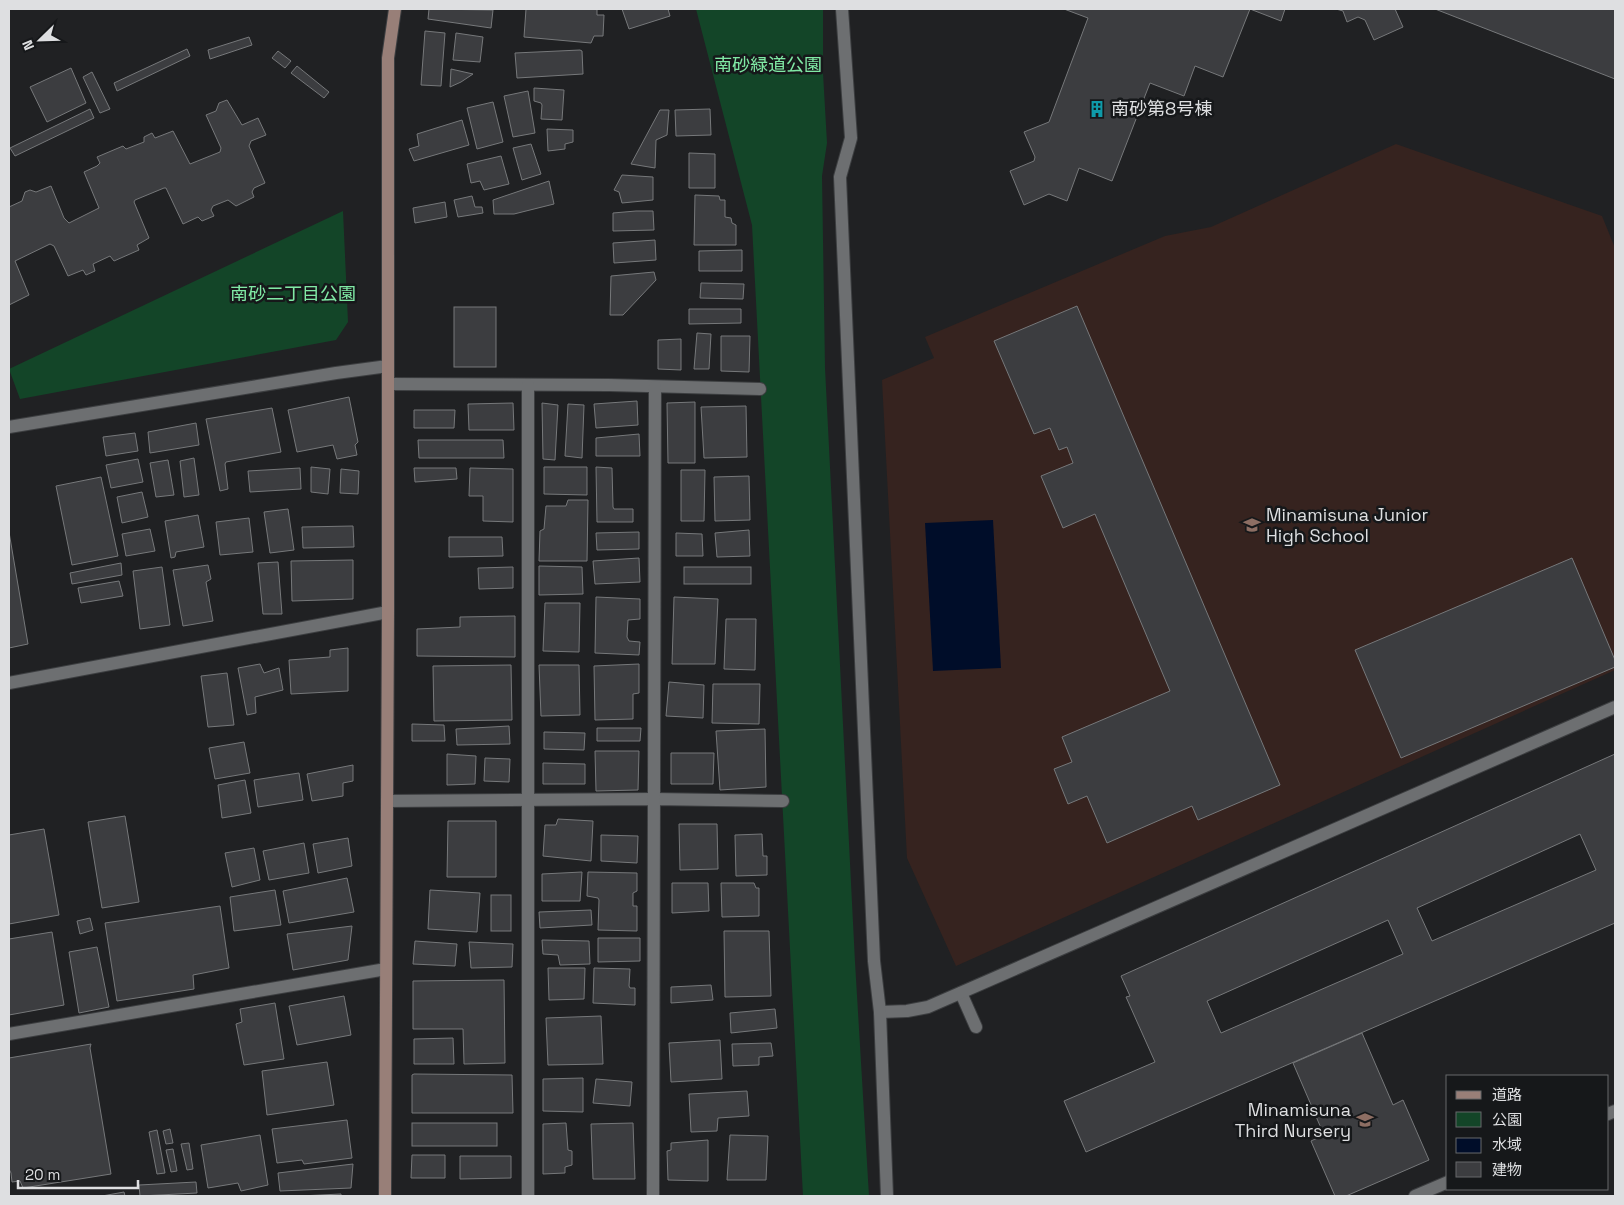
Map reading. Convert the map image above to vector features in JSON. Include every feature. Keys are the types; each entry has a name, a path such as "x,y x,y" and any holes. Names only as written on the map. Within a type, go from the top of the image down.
{"street":[{"path":"385,1196 388,58 395,9"},
{"path":"842,9 851,138 840,176 874,961 880,1012 887,1196"},
{"path":"9,427 388,366"},
{"path":"388,384 655,386 760,389"},
{"path":"528,385 528,1196"},
{"path":"653,1196 655,386"},
{"path":"9,683 388,612"},
{"path":"880,1012 908,1011 928,1007 1615,707"},
{"path":"387,801 654,799 783,801"},
{"path":"9,1034 386,969"},
{"path":"961,992 976,1027"},
{"path":"1414,1196 1446,1183"}],"shaded area":[{"name":"Minamisuna Junior High School","path":"1396,144 1602,216 1615,248 1615,670 956,966 907,858 882,380 934,358 925,337 1165,236 1211,227"}],"green space":[{"name":"南砂緑道公園","path":"696,9 823,9 823,73 827,143 822,176 825,368 855,962 869,1196 803,1196 752,225"},
{"name":"南砂二丁目公園","path":"343,211 348,322 336,340 20,399 9,369"}],"water":[{"path":"993,520 1001,668 933,671 925,523"}],"building":[{"path":"429,9 493,10 491,28 428,19"},
{"path":"526,9 597,9 597,15 604,15 603,36 594,36 591,43 524,37"},
{"path":"622,9 668,9 670,16 629,29"},
{"name":"南砂第8号棟","path":"1064,9 1250,9 1223,77 1195,66 1184,96 1150,83 1112,181 1079,168 1067,201 1049,194 1024,205 1010,171 1034,161 1035,157 1024,132 1049,122 1088,18"},
{"path":"1250,9 1285,9 1281,21"},
{"path":"1336,9 1395,9 1403,27 1374,40 1365,20 1358,17 1347,22 1343,11"},
{"path":"1435,9 1615,9 1615,79"},
{"path":"425,31 445,33 441,86 421,85"},
{"path":"456,33 483,37 480,62 453,60"},
{"path":"249,37 252,45 210,59 208,50"},
{"path":"187,49 190,56 117,91 114,83"},
{"path":"278,51 291,61 285,68 272,58"},
{"path":"582,51 583,74 517,78 515,53"},
{"path":"297,66 329,92 324,98 291,73"},
{"path":"71,68 86,103 47,122 30,87"},
{"path":"451,69 473,74 450,87"},
{"path":"92,72 110,109 100,113 83,77"},
{"path":"534,88 564,90 562,120 541,119 542,105 534,101"},
{"path":"528,91 535,133 513,137 504,96"},
{"path":"227,100 242,125 258,118 266,135 251,141 249,146 265,183 254,188 252,192 254,197 236,206 228,200 213,206 211,210 214,216 202,221 198,217 183,224 166,188 135,200 134,202 149,238 137,245 139,250 114,261 110,256 93,264 95,271 86,275 83,270 68,276 54,246 50,244 15,261 29,295 9,305 9,207 22,201 25,192 30,190 36,192 51,186 64,218 69,223 99,208 84,172 100,163 97,157 123,146 126,149 144,142 144,137 152,133 155,138 173,131 190,164 220,152 221,148 206,115 216,111 219,103"},
{"path":"493,102 503,142 477,149 467,108"},
{"path":"90,109 94,118 15,156 10,148"},
{"path":"710,109 711,135 676,136 675,110"},
{"path":"660,110 669,110 667,135 656,140 655,168 631,164"},
{"path":"462,120 469,145 414,161 409,149 419,146 417,134"},
{"path":"547,129 573,130 573,142 565,144 565,149 548,151"},
{"path":"531,144 541,174 522,180 513,148"},
{"path":"689,153 715,154 715,188 689,188"},
{"path":"501,156 509,184 484,190 480,181 471,183 467,164"},
{"path":"622,175 653,177 653,200 622,203 619,192 614,190"},
{"path":"549,181 554,204 514,214 494,214 493,200"},
{"path":"695,195 719,196 720,200 725,200 725,217 731,218 732,223 736,225 736,245 694,245"},
{"path":"472,196 475,207 482,207 483,213 458,217 454,200"},
{"path":"445,202 447,217 415,223 413,208"},
{"path":"653,211 654,230 613,231 613,213"},
{"path":"655,240 656,260 614,263 613,243"},
{"path":"742,250 742,271 699,271 699,251"},
{"path":"654,272 656,280 623,315 610,315 611,276"},
{"path":"701,283 744,284 743,299 700,298"},
{"path":"1077,306 1280,785 1198,820 1192,806 1107,843 1087,796 1068,804 1054,769 1072,762 1062,737 1170,691 1095,514 1063,528 1041,476 1073,463 1067,447 1059,450 1050,428 1034,434 994,341"},
{"path":"454,307 496,307 496,367 454,367"},
{"path":"689,309 741,309 741,323 689,324"},
{"path":"697,333 711,334 709,369 694,369"},
{"path":"721,336 750,336 749,372 721,371"},
{"path":"681,339 681,370 658,369 658,340"},
{"path":"349,397 358,442 355,445 357,455 337,459 333,445 297,452 288,410"},
{"path":"637,401 638,425 596,428 594,404"},
{"path":"695,402 695,463 668,463 667,403"},
{"path":"513,403 514,430 469,430 468,404"},
{"path":"542,403 558,405 555,460 543,459"},
{"path":"568,404 584,405 582,458 565,456"},
{"path":"746,406 747,457 704,458 701,407"},
{"path":"272,408 281,452 226,462 228,489 220,491 206,419"},
{"path":"414,410 455,410 454,428 414,428"},
{"path":"196,423 199,445 150,453 148,432"},
{"path":"135,433 138,451 106,456 103,437"},
{"path":"639,434 640,456 596,456 596,438"},
{"path":"418,440 503,440 504,458 419,458"},
{"path":"194,458 199,495 184,497 180,461"},
{"path":"138,459 143,482 111,488 106,465"},
{"path":"168,460 174,495 156,497 150,463"},
{"path":"311,467 330,469 328,494 311,492"},
{"path":"544,467 587,467 587,495 544,494"},
{"path":"596,467 612,468 613,507 614,509 633,509 633,522 597,522"},
{"path":"300,468 301,489 250,492 248,471"},
{"path":"414,468 456,468 457,479 415,482"},
{"path":"470,468 513,469 513,522 483,521 483,496 469,496"},
{"path":"341,469 359,471 358,494 340,493"},
{"path":"681,470 705,470 704,521 681,521"},
{"path":"749,476 750,520 715,521 714,477"},
{"path":"101,477 118,556 72,565 56,486"},
{"path":"142,492 148,517 122,523 117,497"},
{"path":"568,500 588,500 587,561 539,561 540,531 544,529 546,506 566,506"},
{"path":"288,509 294,550 270,553 264,512"},
{"path":"198,515 204,547 176,552 175,557 171,558 165,521"},
{"path":"249,518 253,552 220,555 216,522"},
{"path":"353,526 354,547 303,548 302,527"},
{"path":"150,529 155,551 126,556 122,534"},
{"path":"749,530 750,556 717,557 715,533"},
{"path":"9,532 28,644 9,648"},
{"path":"639,532 639,549 597,550 596,533"},
{"path":"676,533 702,534 703,556 676,556"},
{"path":"449,537 502,537 503,556 449,557"},
{"path":"639,558 640,582 595,584 593,561"},
{"path":"1572,558 1615,660 1615,667 1401,758 1355,650"},
{"path":"353,560 353,599 292,601 291,561"},
{"path":"278,562 282,614 263,614 258,563"},
{"path":"121,563 122,575 72,584 70,573"},
{"path":"208,565 211,579 206,582 213,621 183,626 173,570"},
{"path":"539,566 582,567 583,594 539,595"},
{"path":"162,567 170,625 140,629 133,571"},
{"path":"513,567 513,588 479,589 478,568"},
{"path":"684,567 751,567 751,584 684,584"},
{"path":"119,581 123,596 81,603 78,588"},
{"path":"596,597 640,599 640,619 628,620 627,637 629,641 640,642 639,655 595,653"},
{"path":"674,597 718,599 715,664 672,664"},
{"path":"545,603 580,603 579,652 543,651"},
{"path":"515,616 515,657 417,656 417,629 460,627 460,617"},
{"path":"726,619 756,619 755,670 724,669"},
{"path":"348,648 348,691 291,694 289,660 330,657 330,650"},
{"path":"260,664 264,673 279,668 283,690 255,697 256,713 247,715 238,668"},
{"path":"639,664 639,693 633,694 633,719 595,720 594,666"},
{"path":"511,665 512,720 434,721 433,666"},
{"path":"539,665 579,665 580,715 541,716"},
{"path":"227,673 234,725 208,727 201,676"},
{"path":"669,682 704,685 703,718 666,716"},
{"path":"713,684 760,684 759,724 712,723"},
{"path":"412,724 444,725 445,741 412,741"},
{"path":"509,726 510,744 457,745 456,729"},
{"path":"597,728 641,728 640,741 597,741"},
{"path":"765,729 766,787 720,790 716,731"},
{"path":"544,732 585,733 584,750 544,749"},
{"path":"244,742 250,773 215,779 209,748"},
{"path":"595,751 639,751 638,790 596,791"},
{"path":"671,753 714,753 713,784 671,784"},
{"path":"447,754 476,756 475,784 447,785"},
{"path":"1615,754 1615,923 1086,1152 1064,1101 1155,1062 1126,997 1130,996 1121,976","holes":["1580,834 1596,870 1432,941 1417,908","1388,920 1403,954 1221,1033 1207,1001"]},
{"path":"485,758 510,759 509,782 484,781"},
{"path":"543,763 585,764 585,784 543,784"},
{"path":"353,765 353,781 343,783 343,796 312,801 307,774"},
{"path":"299,773 303,800 258,807 254,780"},
{"path":"245,780 251,813 222,818 218,785"},
{"path":"125,816 139,902 102,908 88,822"},
{"path":"558,819 593,821 591,861 543,856 545,825 556,825"},
{"path":"448,821 496,821 496,877 447,877"},
{"path":"679,824 717,824 718,869 680,870"},
{"path":"44,829 59,915 9,924 9,835"},
{"path":"762,834 763,856 767,856 767,875 736,876 735,835"},
{"path":"601,835 638,836 637,863 601,861"},
{"path":"348,838 352,866 318,873 313,844"},
{"path":"304,843 309,873 269,880 263,851"},
{"path":"254,848 260,880 232,887 225,853"},
{"path":"582,872 580,901 542,901 542,874"},
{"path":"588,872 637,873 637,891 633,893 633,906 637,906 637,931 598,930 599,900 598,898 587,896"},
{"path":"347,878 354,912 289,923 283,891"},
{"path":"672,883 708,883 709,911 672,913"},
{"path":"721,883 754,883 756,888 759,888 759,916 722,917"},
{"path":"275,890 281,925 234,931 230,897"},
{"path":"430,890 480,893 477,932 428,929"},
{"path":"491,895 511,895 511,931 491,931"},
{"path":"220,906 229,968 193,975 194,989 117,1001 105,923"},
{"path":"591,910 592,925 540,928 539,912"},
{"path":"90,918 93,930 80,934 77,921"},
{"path":"352,926 348,960 293,970 287,934"},
{"path":"724,931 769,931 771,996 725,997"},
{"path":"52,932 64,1005 9,1015 9,939"},
{"path":"598,938 640,938 640,961 598,962"},
{"path":"542,940 589,941 590,964 560,965 558,955 543,954"},
{"path":"415,941 457,944 455,966 413,964"},
{"path":"469,942 513,944 512,967 471,968"},
{"path":"97,947 109,1007 79,1013 69,952"},
{"path":"548,968 585,968 584,999 549,1000"},
{"path":"594,968 630,969 629,986 630,988 635,988 635,1005 593,1003"},
{"path":"504,980 505,1063 464,1064 463,1029 413,1029 413,981"},
{"path":"711,985 713,1000 671,1003 671,987"},
{"path":"344,996 351,1035 297,1045 289,1006"},
{"path":"275,1003 284,1059 244,1065 236,1024 242,1022 240,1009"},
{"path":"775,1009 777,1028 731,1033 730,1013"},
{"path":"601,1016 603,1064 548,1065 546,1018"},
{"name":"Minamisuna Third Nursery","path":"1362,1033 1393,1105 1403,1100 1429,1160 1346,1196 1335,1196 1311,1141 1324,1135 1293,1063"},
{"path":"453,1038 454,1064 414,1064 414,1039"},
{"path":"720,1040 722,1079 671,1082 669,1043"},
{"path":"771,1043 773,1056 759,1057 759,1065 733,1066 732,1044"},
{"path":"91,1044 90,1048 111,1174 23,1188 20,1181 12,1182 9,1169 9,1058"},
{"path":"327,1062 334,1105 267,1115 262,1071"},
{"path":"412,1075 512,1075 513,1113 412,1113"},
{"path":"583,1078 583,1112 543,1111 543,1079"},
{"path":"596,1079 632,1082 630,1106 593,1103"},
{"path":"747,1091 749,1116 718,1118 717,1131 691,1132 689,1094"},
{"path":"347,1120 352,1158 304,1164 302,1160 277,1163 272,1129"},
{"path":"412,1123 497,1123 497,1146 412,1146"},
{"path":"566,1123 568,1150 572,1151 572,1165 565,1167 565,1173 543,1174 543,1124"},
{"path":"633,1123 635,1179 593,1179 591,1124"},
{"path":"170,1129 173,1143 166,1144 163,1131"},
{"path":"157,1130 165,1173 157,1174 149,1132"},
{"path":"260,1135 268,1185 241,1191 238,1183 208,1188 201,1145"},
{"path":"730,1135 768,1136 766,1180 727,1180"},
{"path":"708,1140 708,1181 668,1180 667,1151 671,1150 671,1143"},
{"path":"189,1143 193,1169 187,1170 181,1144"},
{"path":"173,1149 177,1171 171,1172 166,1150"},
{"path":"412,1155 445,1155 445,1178 411,1178"},
{"path":"460,1156 511,1156 511,1178 460,1179"},
{"path":"353,1164 351,1188 280,1191 278,1173"},
{"path":"196,1182 197,1193 140,1196 139,1185"},
{"path":"124,1192 125,1196 102,1196"},
{"path":"341,1194 341,1196 300,1196"}],"place":[{"name":"南砂第8号棟","path":"1097,109"},
{"name":"Minamisuna Junior High School","path":"1252,525"},
{"name":"Minamisuna Third Nursery","path":"1365,1120"}]}
